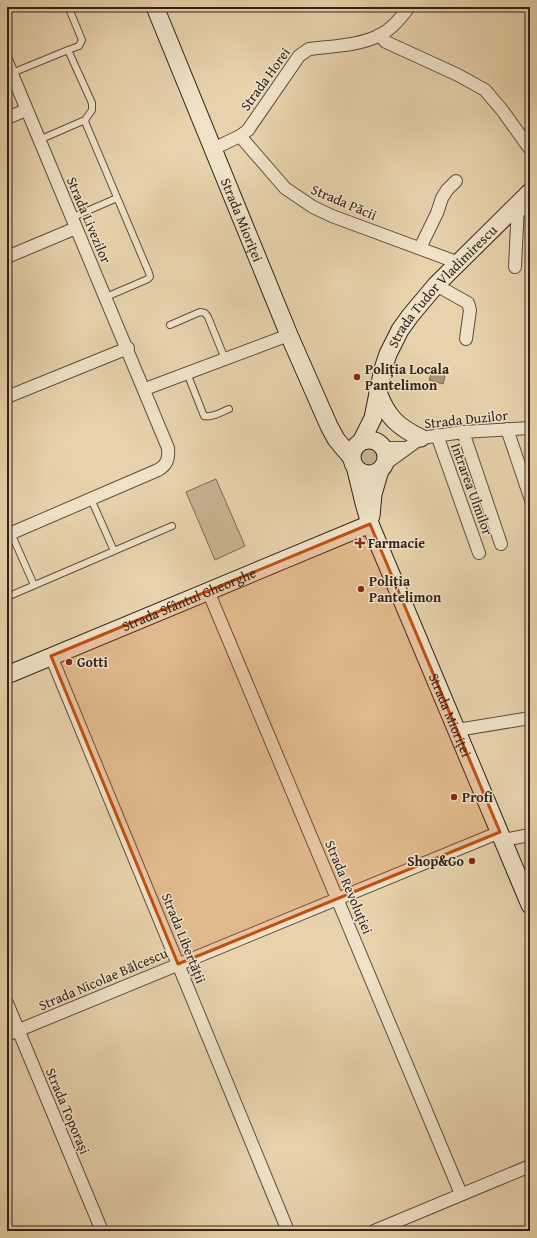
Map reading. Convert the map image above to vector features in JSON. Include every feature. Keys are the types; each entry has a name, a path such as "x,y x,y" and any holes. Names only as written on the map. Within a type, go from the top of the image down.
{"street":[{"name":"Strada Mioriței","path":"154,7 289,335 332,432 356,453 364,503 370,524 530,905"},
{"name":"Strada Horei","path":"213,150 240,136 248,130 303,52 309,49 357,43 379,36 398,20 409,7"},
{"path":"379,36 386,42 464,78 485,90 502,110 530,149"},
{"name":"Strada Livezilor","path":"9,67 128,348 168,448 168,461 158,470 9,534"},
{"path":"7,118 26,110"},
{"name":"Strada Păcii","path":"240,136 285,188 300,200 332,216 459,263"},
{"path":"420,248 437,213 442,198 447,190 456,181"},
{"path":"515,267 526,202"},
{"name":"Strada Tudor Vladimirescu","path":"356,453 373,418 383,369 394,342 410,316 436,285 526,202"},
{"path":"7,257 74,223"},
{"path":"436,285 465,301 469,306 466,339"},
{"path":"145,389 289,335"},
{"path":"7,397 128,348"},
{"path":"378,392 385,409 395,422 404,429 429,436"},
{"name":"Strada Tudor Vladimirescu","path":"373,418 380,446"},
{"name":"Strada Duzilor","path":"382,468 407,448 429,436 463,432 530,428"},
{"path":"507,429 530,496"},
{"path":"463,432 501,544"},
{"name":"Intrarea Ulmilor","path":"429,436 479,553"},
{"path":"380,446 386,457 382,468 376,473 365,474 356,453 370,440 380,446 407,448"},
{"name":"Strada Mioriței","path":"370,524 373,494 382,468"},
{"name":"Strada Sfântul Gheorghe","path":"7,675 370,524"},
{"name":"Strada Revoluției","path":"208,591 461,1194"},
{"name":"Strada Libertății","path":"51,656 288,1231"},
{"path":"457,730 530,718"},
{"name":"Strada Nicolae Bălcescu","path":"13,1033 338,898 502,836 530,834"},
{"name":"Strada Toporași","path":"7,1002 13,1033 102,1231"},
{"path":"374,1231 530,1166"}],"lane":[{"path":"9,67 79,46 82,40 70,10"},
{"path":"39,140 85,120 92,110 92,104 68,50"},
{"path":"85,120 150,277 106,298"},
{"path":"74,223 117,198"},
{"path":"170,325 200,312 205,313 225,359"},
{"path":"187,373 204,416 211,416 229,409"},
{"path":"91,499 114,551"},
{"path":"7,597 172,526"},
{"path":"9,534 34,585"}],"highlighted area":[{"path":"370,524 500,832 178,964 51,656"}],"shaded area":[{"path":"432,371 445,376 443,384 429,380"},
{"path":"368,447 375,450 378,457 375,464 368,467 361,464 358,457 361,450"},
{"path":"216,479 245,546 215,560 186,492"}],"place":[{"name":"Poliția Locala Pantelimon","path":"357,377"},
{"name":"Farmacie","path":"360,543"},
{"name":"Poliția Pantelimon","path":"361,589"},
{"name":"Gotti","path":"69,662"},
{"name":"Profi","path":"454,797"},
{"name":"Shop&Go","path":"472,861"}]}
